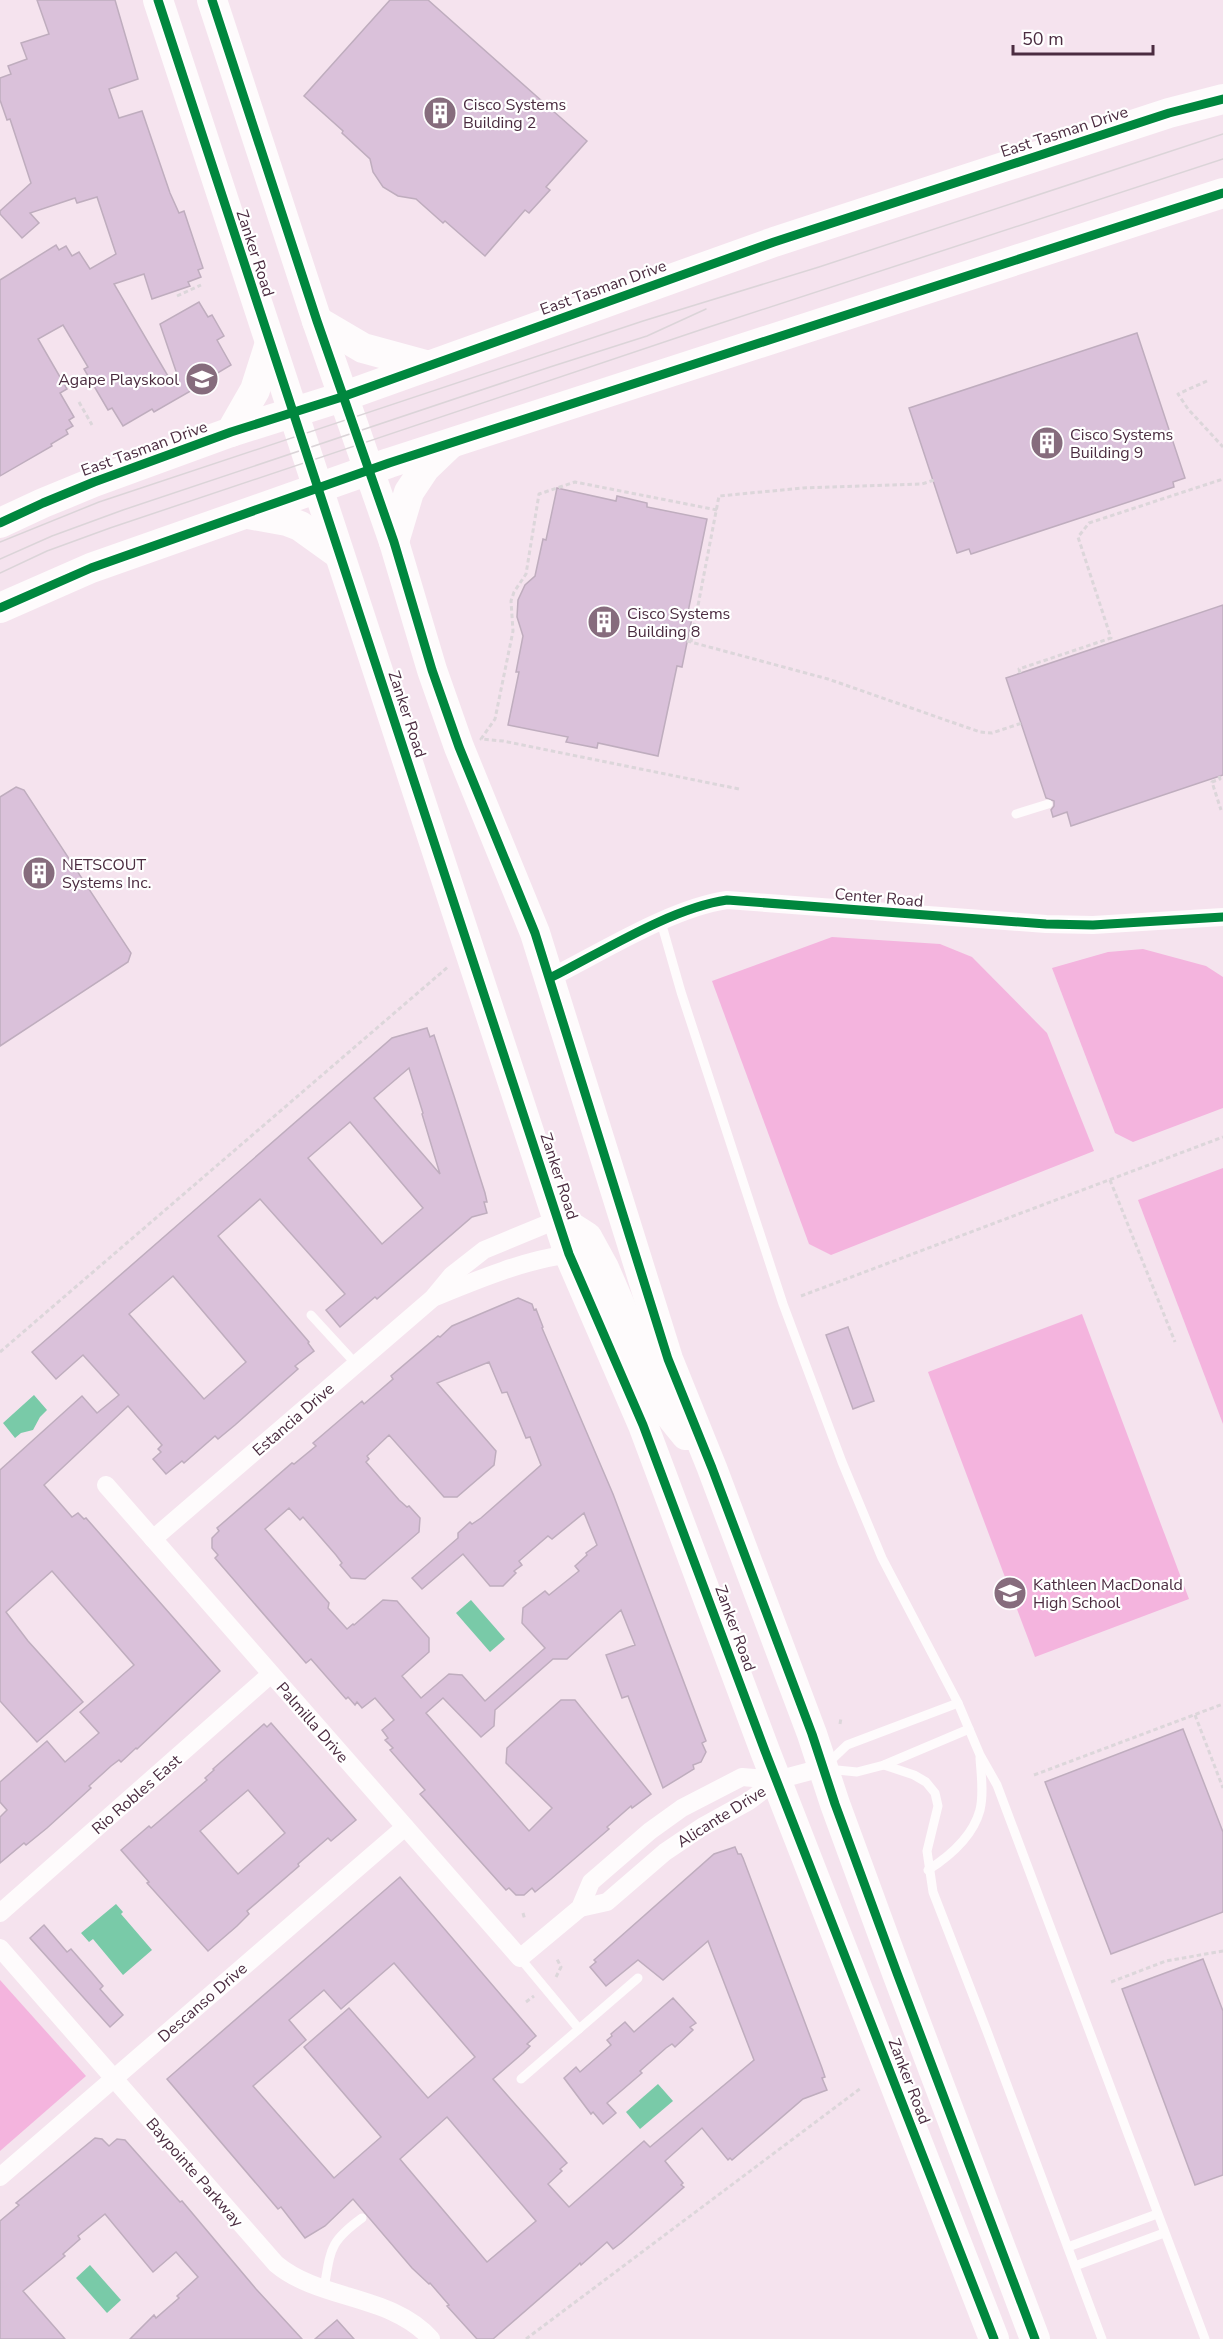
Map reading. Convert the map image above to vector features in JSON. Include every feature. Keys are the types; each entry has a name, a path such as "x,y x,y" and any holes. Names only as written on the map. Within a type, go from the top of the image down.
{"main road":[{"name":"Zanker Road","path":"158,0 569,1254 643,1425 777,1780 994,2339"},
{"name":"Zanker Road","path":"212,0 316,321 394,542 432,670 459,747 535,933 652,1311 812,1734 822,1768 901,1986 1035,2339"},
{"name":"East Tasman Drive","path":"0,523 73,490 231,432 342,397 774,242 1169,113 1223,99"},
{"path":"0,608 91,567 368,470 1223,193"},
{"path":"316,321 363,348 429,366"},
{"path":"231,432 255,390 270,343"},
{"path":"394,542 409,492 425,468 450,443"},
{"path":"245,514 287,521 300,526 339,554"},
{"path":"559,1219 587,1237 604,1268 665,1408 712,1468"}],"street":[{"name":"Center Road","path":"550,978 661,922 696,907 727,900 1046,924 1093,925 1223,917"},
{"name":"Estancia Drive","path":"153,1539 433,1298 452,1275 484,1250 559,1219"},
{"name":"Estancia Drive","path":"433,1298 488,1275 543,1258 569,1254"},
{"name":"Palmilla Drive","path":"106,1485 520,1958"},
{"name":"Rio Robles East","path":"0,1913 271,1674"},
{"path":"777,1780 822,1768"},
{"name":"Alicante Drive","path":"520,1958 580,1908 591,1882 650,1831 682,1808 742,1777 777,1780"},
{"name":"Alicante Drive","path":"580,1908 607,1902 665,1852 702,1827 749,1801 777,1780"},
{"name":"Descanso Drive","path":"0,2178 405,1827"},
{"name":"Baypointe Parkway","path":"0,1948 276,2264 298,2279 396,2313 420,2328 431,2339"}],"lane":[{"path":"1016,814 1048,804"},
{"path":"661,922 678,983 783,1304 830,1430 882,1558 958,1703 980,1755 997,1785 1205,2339"},
{"path":"311,1315 356,1365"},
{"path":"822,1768 847,1745 958,1703"},
{"path":"822,1768 857,1772 884,1765 969,1729"},
{"path":"928,1870 947,1858 966,1837 980,1811 982,1794 980,1755"},
{"path":"884,1765 914,1775 926,1782 935,1793 938,1806 927,1851 933,1892 1102,2339"},
{"path":"520,1958 579,2029"},
{"path":"521,2079 638,1978"},
{"path":"1068,2247 1157,2214"},
{"path":"324,2288 333,2245 341,2233 362,2218"},
{"path":"1075,2266 1164,2233"}],"path":[{"path":"177,296 201,285"},
{"path":"1207,381 1178,394 1188,409 1223,447"},
{"path":"79,402 92,425"},
{"path":"1020,673 1019,669 1111,638 1078,537 1089,523 1223,479"},
{"path":"934,480 922,484 803,488 720,496 689,641 828,679 980,732 992,733 1022,723"},
{"path":"717,510 575,482 539,494 526,574 511,601 513,632 495,719 481,739 503,741 739,789"},
{"path":"1219,777 1220,779 1212,782 1221,810"},
{"path":"0,1352 470,948"},
{"path":"801,1296 1223,1137"},
{"path":"1110,1180 1175,1342"},
{"path":"1034,1775 1223,1704"},
{"path":"1194,1715 1223,1788"},
{"path":"840,1724 841,1718"},
{"path":"523,1913 525,1920"},
{"path":"1111,1982 1166,1961 1223,1951"},
{"path":"556,1977 561,1967 557,1959"},
{"path":"526,2002 535,1995"},
{"path":"526,2339 861,2088"}],"shaded area":[{"path":"832,937 940,944 972,957 1047,1033 1094,1151 831,1255 809,1244 712,981"},
{"path":"1143,949 1206,966 1223,977 1223,1108 1133,1142 1115,1133 1052,968 1108,952"},
{"path":"1223,1168 1223,1424 1138,1200"},
{"path":"1082,1314 1189,1599 1035,1657 928,1372"},
{"path":"34,1395 47,1410 33,1430 21,1433 15,1438 3,1423"},
{"path":"471,1600 505,1639 490,1652 456,1613"},
{"path":"116,1904 123,1912 121,1914 152,1950 123,1975 93,1939 89,1942 81,1933"},
{"path":"0,1980 86,2076 0,2151"},
{"path":"658,2084 673,2101 640,2129 626,2112"},
{"path":"90,2265 121,2300 107,2313 76,2278"}],"building":[{"path":"37,0 115,0 138,79 109,89 119,118 142,111 170,193 179,213 184,211 203,268 198,270 201,277 188,282 190,286 152,299 144,274 114,284 172,383 179,380 160,324 199,302 208,317 212,315 224,336 217,340 231,365 214,375 215,377 154,412 152,409 123,426 112,408 108,410 84,369 88,367 63,325 38,339 67,389 60,393 74,417 69,420 73,426 66,430 68,434 51,444 52,446 0,476 0,280 56,245 59,250 66,246 72,256 79,252 90,269 116,254 97,197 77,203 75,198 30,213 39,223 22,238 0,214 0,211 31,183 10,119 7,120 0,100 0,78 11,74 8,66 27,59 21,43 49,34"},
{"name":"Cisco Systems Building 2","path":"390,0 428,0 587,141 546,187 550,190 529,213 525,210 485,256 416,199 398,196 383,187 373,172 370,159 304,96"},
{"name":"Cisco Systems Building 9","path":"1137,333 1185,478 1173,482 1174,487 971,554 969,549 957,553 909,408"},
{"name":"Cisco Systems Building 8","path":"557,488 616,501 617,496 647,503 647,507 707,519 688,612 693,613 682,667 677,666 658,756 598,743 597,748 566,742 568,737 508,725 519,672 516,672 523,636 517,617 518,600 525,585 535,576 543,539 546,540"},
{"path":"1223,605 1223,775 1071,826 1067,812 1053,817 1051,810 1054,801 1046,798 1006,678"},
{"name":"NETSCOUT Systems Inc.","path":"16,787 24,790 131,953 128,962 0,1046 0,797"},
{"path":"427,1028 430,1037 434,1035 485,1193 487,1202 484,1202 487,1213 472,1217 377,1299 375,1297 340,1327 326,1310 345,1294 260,1199 218,1236 309,1342 314,1351 295,1366 298,1369 235,1425 218,1439 215,1436 184,1463 182,1461 166,1474 153,1459 161,1452 158,1449 162,1445 128,1406 44,1485 72,1517 78,1513 84,1519 86,1518 220,1671 137,1749 121,1762 119,1760 111,1766 89,1786 91,1788 47,1828 0,1863 0,1817 7,1810 0,1802 0,1782 47,1741 65,1762 99,1733 80,1712 134,1665 52,1571 6,1612 28,1641 83,1702 37,1742 0,1701 0,1470 82,1396 97,1413 119,1395 83,1355 56,1379 32,1352 392,1038","holes":["409,1068 423,1113 440,1174 374,1098","350,1122 423,1208 382,1244 308,1158","173,1276 246,1362 204,1399 129,1314"]},
{"path":"518,1298 532,1304 534,1310 536,1309 613,1494 706,1741 702,1743 706,1752 701,1762 693,1765 694,1769 663,1788 628,1696 622,1698 606,1655 635,1645 621,1610 567,1659 553,1659 495,1710 494,1726 481,1737 443,1698 426,1713 529,1831 552,1808 506,1763 507,1748 561,1700 575,1700 651,1794 632,1808 631,1806 607,1827 609,1829 535,1892 532,1888 524,1895 516,1895 509,1888 506,1890 420,1794 425,1790 390,1750 393,1748 385,1740 388,1738 382,1730 394,1720 375,1698 362,1708 357,1702 355,1705 348,1697 346,1699 311,1659 306,1663 215,1558 218,1555 212,1548 212,1538 219,1531 217,1528 292,1463 294,1464 316,1446 313,1443 362,1401 364,1404 393,1379 391,1376 452,1326","holes":["489,1362 502,1393 507,1392 526,1438 530,1437 541,1465 481,1518 472,1524 470,1522 458,1533 458,1538 412,1578 422,1589 463,1554 490,1586 503,1586 516,1573 514,1571 522,1565 519,1561 548,1536 552,1539 584,1513 597,1545 586,1553 587,1555 575,1566 579,1571 549,1595 545,1591 523,1608 522,1623 545,1648 485,1701 462,1675 449,1674 421,1698 402,1676 429,1652 429,1638 397,1601 383,1600 347,1629 328,1608 329,1603 265,1529 289,1508 300,1520 303,1517 336,1555 342,1563 340,1565 351,1578 365,1579 419,1532 420,1518 409,1506 407,1507 399,1500 366,1462 369,1459 367,1456 389,1435 444,1497 457,1497 494,1465 496,1451 437,1383"]},
{"path":"848,1327 874,1401 853,1409 826,1335"},
{"path":"271,1723 356,1820 331,1841 328,1838 298,1864 299,1866 247,1911 249,1914 237,1926 208,1951 147,1883 149,1882 121,1850 149,1826 151,1828 207,1780 205,1778 213,1769 264,1724 267,1727","holes":["248,1790 285,1833 238,1874 200,1831"]},
{"path":"1183,1729 1223,1832 1223,1912 1111,1954 1045,1782"},
{"path":"735,1847 743,1858 822,2068 825,2077 822,2078 827,2090 803,2099 732,2160 730,2158 728,2160 702,2128 665,2161 684,2187 613,2249 607,2242 581,2265 580,2263 493,2339 477,2339 430,2283 412,2268 353,2199 325,2226 305,2238 281,2207 278,2209 167,2079 400,1877 536,2036 527,2044 530,2046 523,2053 493,2079 567,2163 548,2184 569,2207 644,2141 650,2147 754,2060 708,1941 663,1980 638,1960 606,1986 590,1967 596,1962 594,1960 714,1854","holes":["394,1963 475,2057 428,2098 349,2008 304,2047 381,2137 334,2178 253,2086 306,2040 289,2020 324,1990 341,2009","447,2117 536,2221 487,2262 400,2159"]},
{"path":"44,1925 67,1952 71,1949 103,1986 100,1989 123,2015 110,2027 30,1938"},
{"path":"1203,1959 1223,2011 1223,2175 1195,2185 1122,1989"},
{"path":"673,1998 696,2023 690,2027 693,2030 675,2047 672,2044 666,2048 640,2071 642,2073 607,2103 616,2113 603,2124 593,2112 591,2114 564,2078 576,2067 580,2072 611,2045 607,2040 625,2022 634,2032"},
{"path":"95,2138 102,2139 109,2146 117,2139 125,2140 180,2202 182,2201 256,2289 302,2339 130,2339 154,2315 156,2318 179,2298 177,2296 198,2277 176,2252 153,2272 105,2214 78,2236 80,2239 63,2254 65,2256 23,2291 65,2339 0,2339 0,2221 19,2205 16,2203"},
{"path":"337,2320 354,2339 315,2339"}],"tram line":[{"path":"0,542 99,502 643,321 819,267 1223,134"},
{"path":"0,573 47,551 110,528 703,329 1223,159"},
{"path":"0,559 52,536 123,510 647,336 706,309"}],"cycle path":[{"path":"158,0 569,1254 643,1425 765,1751 994,2339"},
{"path":"212,0 317,321 394,542 432,670 459,747 535,933 668,1359 712,1468 812,1734 897,1973 1035,2339"},
{"path":"0,523 94,482 231,432 342,397 774,242 1169,113 1223,99"},
{"path":"0,608 91,568 389,463 1223,193"},
{"path":"550,978 660,921 705,905 727,900 1046,924 1093,925 1223,917"}],"place":[{"name":"Cisco Systems Building 2","path":"440,113"},
{"name":"Agape Playskool","path":"202,379"},
{"name":"Cisco Systems Building 9","path":"1047,443"},
{"name":"Cisco Systems Building 8","path":"604,622"},
{"name":"NETSCOUT Systems Inc.","path":"39,873"},
{"name":"Kathleen MacDonald High School","path":"1010,1593"}]}
